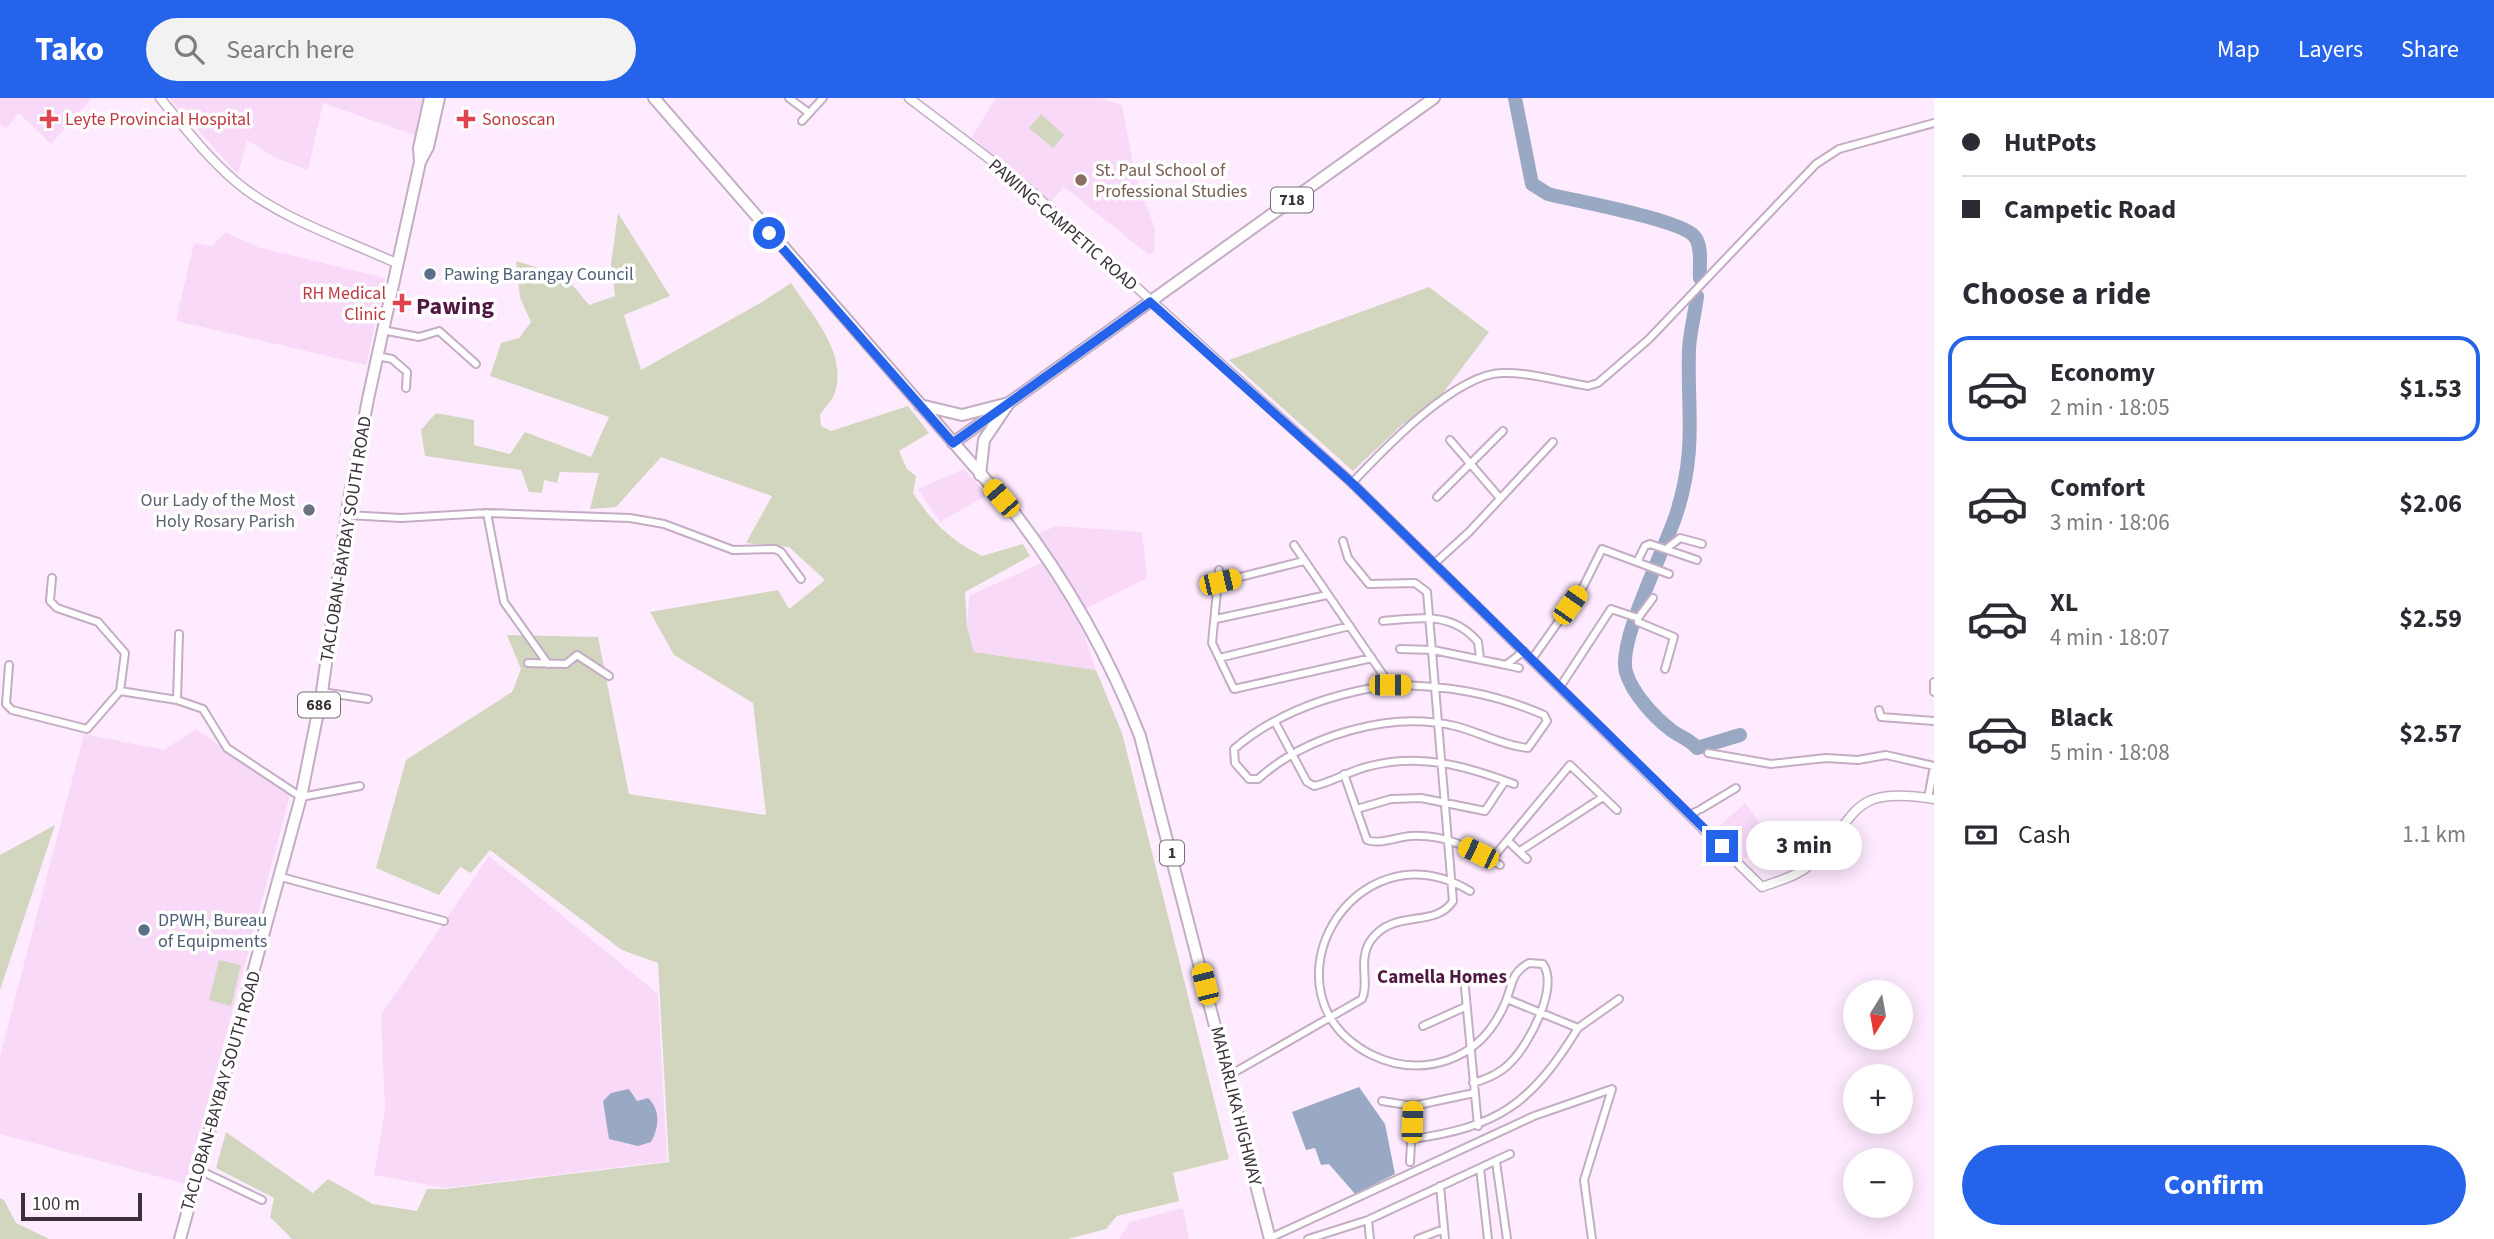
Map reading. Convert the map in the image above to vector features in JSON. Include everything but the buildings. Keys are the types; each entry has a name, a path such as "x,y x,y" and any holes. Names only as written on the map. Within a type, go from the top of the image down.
{"main road":[{"name":"TACLOBAN-BAYBAY SOUTH ROAD","path":"420,162 419,148 430,98"},
{"name":"TACLOBAN-BAYBAY SOUTH ROAD","path":"180,1239 301,797 322,692 347,515 377,355 420,162 428,147 439,98"},
{"name":"718","path":"953,443 1434,98"},
{"name":"MAHARLIKA HIGHWAY","path":"654,99 953,443 1047,556 1119,682 1143,748 1270,1239"},
{"path":"919,405 962,415 1009,402"},
{"path":"980,475 984,440 1009,402"}],"street":[{"path":"160,98 226,173 247,190 324,233 396,263"},
{"path":"789,98 809,113"},
{"path":"802,121 823,98"},
{"name":"PAWING-CAMPETIC ROAD","path":"909,98 1024,185 1352,483 1560,687 1696,812 1762,887 1806,868 1846,819 1867,802 1890,794 1931,799"},
{"path":"1352,483 1406,426 1487,376 1504,373 1588,386 1598,383 1649,339 1816,164 1839,149 1934,122"},
{"path":"382,330 419,338 439,331 476,364"},
{"path":"377,355 393,359 407,372 406,387"},
{"path":"1437,497 1503,431"},
{"path":"1450,440 1499,497"},
{"path":"1435,564 1469,532 1553,442"},
{"path":"347,515 389,519 487,513 630,518 663,524 733,550 775,549 781,552 801,579"},
{"path":"487,513 504,601 548,664"},
{"path":"1664,548 1680,538 1702,544"},
{"path":"1228,1076 1363,997 1363,963 1375,935 1394,922 1434,916 1451,905 1453,881 1437,685 1424,587 1415,583 1370,584 1348,558 1343,541"},
{"path":"1294,545 1390,685"},
{"path":"1637,562 1646,545 1664,548 1697,560"},
{"path":"1532,659 1583,587 1602,549 1669,574"},
{"path":"1220,582 1304,561"},
{"path":"1219,570 1220,582 1212,643 1230,686 1238,690 1372,658"},
{"path":"0,673 9,669 6,700 8,708 87,729 120,691 125,653 99,622 57,608 50,601 52,578"},
{"path":"1216,619 1327,595"},
{"path":"1635,618 1653,598"},
{"path":"1560,687 1611,609 1674,637 1665,668"},
{"path":"1383,621 1430,618 1455,622 1474,636 1480,647 1480,658"},
{"path":"1219,658 1350,626"},
{"path":"177,700 179,634"},
{"path":"1401,649 1433,650 1519,668"},
{"path":"1506,665 1524,651"},
{"path":"528,663 566,664 577,655 609,676"},
{"path":"1934,682 1934,692"},
{"path":"1390,685 1437,685 1520,704 1547,718 1528,748 1438,723 1400,723 1354,730 1292,755 1254,780 1235,763 1234,749 1275,722 1326,700 1390,685"},
{"path":"120,691 177,700 203,709 227,748 301,797 360,786"},
{"path":"322,692 368,699"},
{"path":"1879,710 1881,717 1934,722"},
{"path":"1275,722 1307,782 1314,786 1373,765 1443,761 1472,768 1514,784"},
{"path":"1708,753 1771,764 1826,758 1858,760 1886,755 1934,766 1931,799"},
{"path":"1491,860 1567,766 1573,765 1617,810"},
{"path":"1344,774 1367,840 1372,842 1410,836 1449,839 1500,865"},
{"path":"1357,809 1399,799 1446,802 1485,811 1505,781"},
{"path":"1696,812 1737,788"},
{"path":"1520,851 1603,797"},
{"path":"1508,841 1527,859"},
{"path":"1470,891 1453,881 1424,875 1398,876 1377,884 1346,906 1324,937 1320,956 1320,978 1331,1018 1359,1048 1395,1065 1431,1065 1469,1050 1496,1022 1507,999 1513,976 1520,968 1535,961 1543,964 1547,982 1540,1014 1511,1062 1488,1078 1473,1083"},
{"path":"281,877 444,921"},
{"path":"1465,988 1478,1126"},
{"path":"1507,999 1578,1028"},
{"path":"1412,1139 1454,1133 1478,1126 1516,1104 1539,1084 1578,1028 1619,999"},
{"path":"1423,1026 1465,1007"},
{"path":"1270,1239 1534,1116 1612,1089 1584,1180 1592,1239"},
{"path":"1382,1101 1413,1105 1474,1093"},
{"path":"1410,1162 1413,1105"},
{"path":"1308,1239 1368,1220 1510,1154"},
{"path":"1496,1162 1507,1239"},
{"path":"1480,1168 1488,1239"},
{"path":"200,1170 262,1200"},
{"path":"1440,1186 1445,1239"},
{"path":"1368,1220 1370,1239"},
{"path":"1418,1239 1444,1229"}],"shaded area":[{"name":"Leyte Provincial Hospital","path":"0,98 92,98 51,144 19,113 6,129 0,124"},
{"path":"169,98 426,98 417,136 323,103 308,170 276,158 247,140 238,174"},
{"name":"St. Paul School of Professional Studies","path":"996,98 1099,98 1122,105 1135,174 1155,229 1154,252 1149,255 1064,187 1050,202 972,137"},
{"path":"226,232 257,247 385,278 366,365 176,321 194,243 212,246"},
{"path":"964,469 987,495 940,522 918,489"},
{"path":"1056,526 1142,532 1147,578 1077,613 1096,670 974,652 967,627 969,596 1043,562 1029,538"},
{"name":"DPWH, Bureau of Equipments","path":"196,729 290,795 186,1184 0,1134 0,1056 84,734 164,750"},
{"path":"1745,803 1771,837 1743,860 1714,831"},
{"path":"489,856 658,994 667,1161 446,1188 374,1175 385,1109 381,1015"},
{"path":"1183,1208 1189,1239 1119,1239 1130,1222"}],"green space":[{"path":"1041,114 1064,135 1053,148 1029,128"},
{"path":"618,213 670,296 624,315 641,370 791,283 825,334 836,363 838,377 835,392 820,415 821,426 831,431 908,406 929,433 899,451 907,469 916,476 913,493 927,513 951,537 982,556 1023,544 1030,556 965,592 967,627 974,652 1096,670 1122,733 1229,1159 1173,1173 1179,1201 1117,1216 1106,1229 1068,1239 292,1239 270,1217 274,1198 216,1168 226,1132 313,1193 328,1179 373,1204 417,1211 427,1189 446,1189 669,1162 658,963 622,950 490,850 471,873 460,867 439,895 376,868 406,760 512,692 521,669 507,635 598,637 629,794 766,815 753,703 674,655 650,612 778,590 789,609 825,580 789,547 746,543 772,496 661,457 616,507 590,509 599,473 560,472 557,483 544,480 542,493 529,492 521,470 425,456 421,430 436,413 474,420 474,445 510,454 525,432 591,457 609,417 490,376 501,343 519,338 531,322 520,298 516,261 565,276 589,305 615,296 611,264"},
{"path":"1429,287 1489,332 1434,405 1403,424 1353,471 1229,360"},
{"path":"55,825 0,990 0,855"},
{"path":"219,960 241,965 231,1006 209,1000"},
{"path":"0,1198 4,1200 16,1223 49,1239 0,1239"}],"water":[{"path":"1359,1087 1385,1124 1395,1174 1355,1194 1329,1164 1321,1165 1315,1148 1306,1150 1292,1112"},
{"path":"629,1089 637,1101 648,1098 657,1114 656,1131 651,1142 638,1146 609,1139 603,1101 611,1093"}],"waterway":[{"path":"1515,98 1532,184 1548,194 1648,217 1684,230 1694,236 1699,245 1700,278"},
{"path":"1697,296 1689,349 1690,430 1687,468 1677,512 1635,617 1625,658 1626,672 1638,696 1651,711 1671,730 1697,748 1740,735"}],"place":[{"name":"Leyte Provincial Hospital","path":"49,119"},
{"name":"Sonoscan","path":"466,119"},
{"name":"St. Paul School of Professional Studies","path":"1081,180"},
{"name":"Pawing Barangay Council","path":"430,274"},
{"name":"RH Medical Clinic","path":"402,303"},
{"name":"Our Lady of the Most Holy Rosary Parish","path":"309,510"},
{"name":"DPWH, Bureau of Equipments","path":"144,930"}],"district":[{"name":"Pawing","path":"455,306"},
{"name":"Camella Homes","path":"1442,977"}],"route":[{"path":"769,233 953,443 1150,302 1352,483 1722,846"}]}
